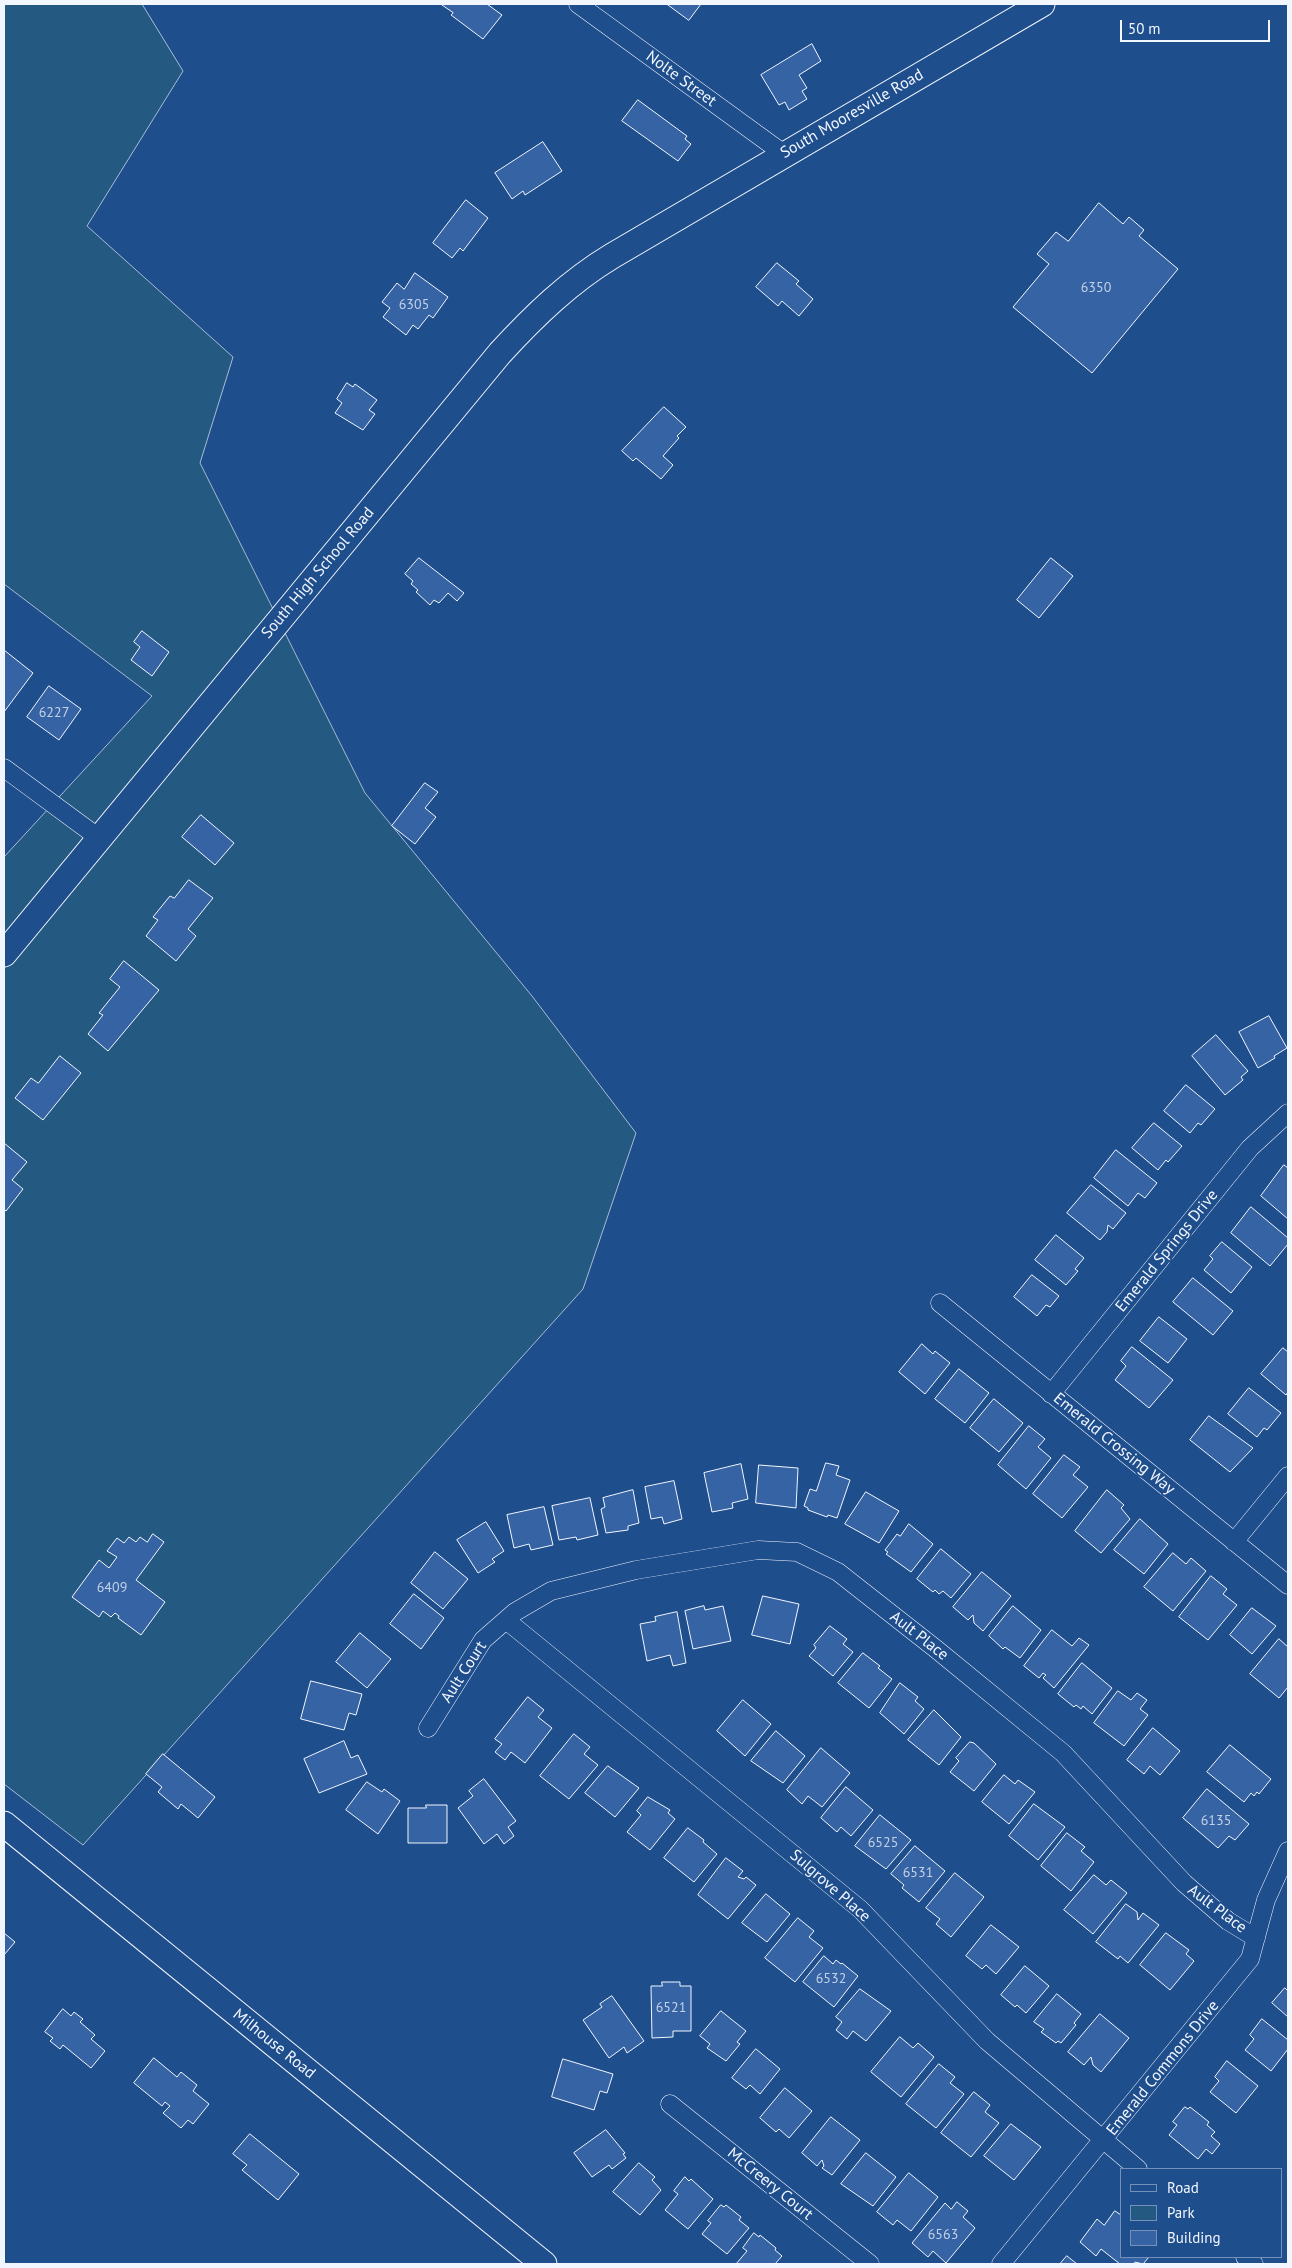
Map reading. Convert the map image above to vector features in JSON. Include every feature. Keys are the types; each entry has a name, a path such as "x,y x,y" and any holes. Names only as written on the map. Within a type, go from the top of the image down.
{"main road":[{"name":"South Mooresville Road","path":"663,226 1042,4"},
{"name":"South High School Road","path":"4,954 500,353 576,279 663,226"},
{"name":"Milhouse Road","path":"4,1824 544,2264"}],"street":[{"name":"Nolte Street","path":"578,4 784,154"},
{"path":"4,768 99,838"},
{"name":"Emerald Springs Drive","path":"1051,1394 1250,1148 1288,1113"},
{"name":"Emerald Crossing Way","path":"940,1303 1288,1585"},
{"path":"1234,1542 1288,1476"},
{"name":"Ault Place","path":"506,1620 515,1612 551,1591 636,1570 758,1550 797,1552 838,1572 1063,1753 1184,1883 1228,1921 1256,1938"},
{"name":"Ault Court","path":"428,1728 483,1640 506,1620"},
{"name":"Sulgrove Place","path":"506,1620 860,1909 987,2041 1137,2168"},
{"name":"Emerald Commons Drive","path":"1001,2264 1104,2141 1250,1959 1266,1900 1288,1851"},
{"name":"McCreery Court","path":"670,2104 870,2264"}],"green space":[{"path":"4,4 142,4 183,71 87,226 233,357 200,463 365,793 532,996 636,1133 583,1289 83,1845 4,1784 4,857 152,696 4,584"}],"building":[{"path":"441,4 487,4 502,15 483,39 451,15 453,13"},
{"path":"667,4 701,4 689,20"},
{"path":"812,44 821,61 799,75 807,88 802,91 807,99 789,110 785,102 779,105 761,75"},
{"path":"638,100 687,136 685,139 691,144 678,161 622,121"},
{"path":"543,142 562,171 525,195 523,191 512,199 495,173"},
{"path":"466,200 488,218 463,251 460,248 452,258 433,243"},
{"path":"1099,203 1123,224 1129,217 1144,230 1139,236 1178,269 1092,373 1013,307 1049,264 1037,254 1056,232 1068,241"},
{"path":"777,263 799,281 796,284 813,299 799,316 782,301 778,306 756,287"},
{"path":"415,273 448,297 433,318 429,315 418,329 413,325 406,335 383,317 390,308 382,302 397,283 404,289"},
{"path":"347,383 353,387 355,384 377,400 369,410 375,414 363,430 335,413 342,403 337,399"},
{"path":"664,407 686,427 663,456 673,465 661,479 636,458 633,461 622,451"},
{"path":"419,558 464,593 457,601 448,593 439,603 434,600 430,605 416,592 418,590 411,584 413,581 405,574"},
{"path":"1051,558 1073,576 1039,618 1017,600"},
{"path":"142,631 169,652 152,676 131,660 140,647 134,642"},
{"path":"4,650 33,673 4,712"},
{"path":"49,686 81,709 59,740 27,717"},
{"path":"425,783 438,792 425,808 436,817 415,844 392,826"},
{"path":"201,815 234,843 215,865 182,837"},
{"path":"189,880 213,898 188,929 196,936 176,961 146,936 158,920 153,917 170,896 174,898"},
{"path":"124,961 159,990 108,1051 88,1034 103,1015 99,1013 120,987 110,979"},
{"path":"1269,1016 1287,1048 1258,1068 1239,1032"},
{"path":"1216,1035 1248,1071 1241,1077 1243,1080 1225,1095 1192,1056"},
{"path":"60,1056 81,1073 43,1120 15,1098 31,1078 38,1083"},
{"path":"1186,1085 1215,1109 1201,1125 1198,1123 1190,1133 1164,1111"},
{"path":"1154,1123 1182,1146 1158,1170 1132,1148"},
{"path":"4,1143 27,1162 12,1180 23,1189 6,1211 4,1209"},
{"path":"1116,1150 1157,1183 1145,1198 1138,1193 1128,1206 1094,1178"},
{"path":"1284,1165 1288,1168 1288,1219 1261,1196"},
{"path":"1091,1185 1126,1213 1113,1229 1108,1225 1107,1232 1100,1240 1067,1213"},
{"path":"1251,1207 1288,1238 1288,1244 1270,1266 1231,1233"},
{"path":"1056,1235 1084,1258 1075,1269 1078,1271 1066,1285 1035,1260"},
{"path":"1222,1242 1252,1267 1231,1293 1204,1270 1213,1259 1210,1256"},
{"path":"1032,1275 1059,1296 1050,1307 1046,1305 1037,1316 1014,1297"},
{"path":"1193,1278 1233,1311 1213,1335 1173,1302"},
{"path":"1159,1317 1187,1339 1168,1363 1140,1341"},
{"path":"922,1344 933,1354 935,1351 950,1363 925,1394 899,1372"},
{"path":"1132,1347 1173,1380 1149,1408 1115,1380 1126,1366 1121,1361"},
{"path":"1283,1348 1288,1352 1288,1392 1286,1395 1261,1374"},
{"path":"959,1369 989,1393 965,1423 935,1399"},
{"path":"1249,1388 1281,1413 1267,1430 1264,1428 1257,1437 1228,1414"},
{"path":"994,1399 1023,1423 999,1452 970,1428"},
{"path":"1209,1416 1253,1448 1230,1472 1190,1440"},
{"path":"1029,1426 1045,1439 1038,1447 1051,1458 1026,1489 998,1465"},
{"path":"1064,1455 1080,1467 1073,1475 1088,1487 1062,1518 1033,1494"},
{"path":"826,1463 839,1466 836,1475 850,1480 837,1518 828,1515 827,1517 808,1510 804,1506 810,1489 816,1491"},
{"path":"741,1464 748,1499 732,1503 733,1508 712,1512 704,1473"},
{"path":"759,1465 798,1468 796,1508 756,1503"},
{"path":"674,1481 682,1519 664,1524 662,1517 651,1519 645,1487"},
{"path":"633,1490 639,1523 628,1526 628,1530 606,1533 601,1509 605,1507 603,1498"},
{"path":"1107,1490 1124,1505 1121,1508 1130,1519 1101,1553 1075,1531"},
{"path":"866,1492 899,1511 879,1543 845,1524"},
{"path":"590,1498 598,1535 577,1540 576,1537 559,1540 552,1506"},
{"path":"544,1507 553,1545 531,1550 529,1544 514,1548 507,1515"},
{"path":"1140,1519 1168,1544 1144,1574 1114,1550"},
{"path":"486,1522 504,1551 492,1559 495,1562 478,1573 457,1540"},
{"path":"909,1524 933,1544 911,1572 886,1554 888,1552 885,1550 897,1534 900,1536"},
{"path":"153,1534 164,1542 136,1580 165,1602 141,1635 118,1618 119,1616 115,1613 111,1617 103,1611 99,1617 72,1597 99,1560 109,1568 117,1557 107,1551 117,1538 124,1543 129,1537 136,1542 140,1537 147,1542"},
{"path":"941,1549 971,1574 951,1598 943,1591 939,1594 935,1590 933,1592 917,1579"},
{"path":"435,1552 468,1579 443,1609 411,1583"},
{"path":"1173,1553 1186,1564 1191,1558 1206,1571 1173,1611 1144,1587"},
{"path":"982,1572 1011,1596 983,1631 974,1623 973,1615 968,1620 953,1607"},
{"path":"1211,1576 1227,1589 1223,1594 1237,1605 1208,1640 1179,1617"},
{"path":"414,1594 444,1618 421,1649 390,1624"},
{"path":"763,1596 799,1604 790,1644 752,1635"},
{"path":"704,1606 705,1610 723,1606 731,1641 693,1649 685,1611"},
{"path":"1013,1606 1041,1630 1020,1658 1005,1647 1003,1649 989,1636"},
{"path":"1252,1608 1276,1626 1252,1654 1230,1635"},
{"path":"677,1612 686,1663 673,1666 670,1655 647,1661 640,1624 656,1621 655,1617"},
{"path":"830,1626 847,1639 843,1644 853,1652 833,1676 809,1656 816,1648 814,1645"},
{"path":"1052,1630 1072,1646 1079,1638 1089,1645 1054,1688 1043,1678 1046,1675 1043,1673 1039,1678 1024,1666"},
{"path":"360,1633 391,1659 367,1688 336,1662"},
{"path":"1279,1639 1288,1647 1288,1687 1279,1698 1250,1674"},
{"path":"863,1653 880,1666 878,1668 892,1679 869,1708 838,1683"},
{"path":"1082,1663 1112,1688 1092,1714 1083,1706 1081,1709 1076,1705 1074,1707 1058,1694"},
{"path":"311,1681 362,1694 356,1715 349,1713 344,1730 301,1719"},
{"path":"900,1683 918,1697 915,1701 924,1709 904,1734 880,1713"},
{"path":"1118,1691 1131,1700 1137,1693 1147,1700 1140,1709 1148,1715 1124,1746 1094,1723"},
{"path":"528,1697 544,1710 538,1717 552,1728 525,1763 511,1752 505,1760 495,1752 502,1744 495,1739"},
{"path":"743,1700 771,1724 745,1756 717,1731"},
{"path":"934,1710 961,1737 939,1765 908,1740"},
{"path":"1153,1728 1180,1751 1160,1775 1150,1766 1144,1774 1127,1760"},
{"path":"776,1731 805,1756 783,1783 751,1761"},
{"path":"574,1734 590,1747 584,1754 598,1765 569,1799 540,1776"},
{"path":"344,1741 351,1758 358,1755 367,1774 319,1793 304,1759"},
{"path":"970,1742 974,1743 996,1764 974,1791 950,1772 959,1761 956,1758"},
{"path":"1230,1745 1271,1779 1259,1794 1257,1792 1254,1796 1251,1793 1244,1802 1207,1772"},
{"path":"821,1748 850,1773 822,1807 808,1796 802,1804 787,1790"},
{"path":"163,1754 215,1797 198,1818 181,1804 178,1809 158,1792 162,1787 146,1774"},
{"path":"608,1766 639,1788 615,1817 585,1793"},
{"path":"1004,1775 1015,1784 1018,1780 1035,1792 1009,1824 982,1802"},
{"path":"484,1779 516,1821 508,1827 514,1836 504,1844 497,1834 484,1844 458,1808 473,1796 469,1791"},
{"path":"367,1782 382,1792 384,1789 400,1801 378,1834 346,1810"},
{"path":"846,1787 873,1810 851,1836 841,1827 837,1832 821,1818"},
{"path":"1207,1789 1249,1824 1235,1840 1229,1836 1218,1848 1183,1818"},
{"path":"648,1797 670,1810 668,1813 675,1819 650,1850 627,1832 641,1815 637,1811"},
{"path":"1034,1804 1065,1827 1038,1860 1009,1836"},
{"path":"426,1805 447,1805 447,1843 408,1843 408,1808 426,1808"},
{"path":"880,1815 911,1840 886,1869 855,1846"},
{"path":"688,1828 704,1840 703,1842 717,1854 694,1882 664,1858"},
{"path":"1067,1833 1085,1847 1081,1851 1094,1862 1071,1891 1041,1866"},
{"path":"915,1846 945,1871 919,1902 902,1888 904,1885 891,1874"},
{"path":"726,1858 743,1871 738,1877 744,1879 746,1877 756,1885 728,1919 698,1895"},
{"path":"955,1873 984,1897 951,1937 936,1924 940,1919 926,1908"},
{"path":"1094,1875 1106,1885 1111,1880 1127,1893 1093,1934 1064,1910"},
{"path":"766,1894 790,1914 767,1942 742,1923"},
{"path":"1126,1904 1137,1912 1138,1920 1143,1913 1159,1925 1128,1963 1120,1956 1118,1959 1096,1942"},
{"path":"798,1918 814,1931 809,1937 823,1948 795,1982 765,1958"},
{"path":"991,1925 1019,1947 996,1974 986,1965 982,1969 966,1956"},
{"path":"4,1933 15,1942 4,1955"},
{"path":"1166,1933 1189,1950 1186,1954 1194,1961 1170,1990 1140,1965"},
{"path":"824,1956 833,1964 836,1960 842,1963 858,1976 834,2007 803,1982"},
{"path":"1025,1966 1049,1986 1026,2013 1017,2005 1015,2007 1001,1995"},
{"path":"662,1982 680,1982 680,1986 691,1986 691,2031 673,2031 673,2037 652,2038 651,1986 662,1986"},
{"path":"1285,1988 1288,1991 1288,2017 1272,2003"},
{"path":"860,1989 891,2011 866,2041 853,2031 847,2039 836,2030 842,2022 836,2017"},
{"path":"1057,1994 1081,2014 1074,2023 1076,2025 1061,2043 1058,2041 1056,2043 1041,2032 1044,2029 1034,2022"},
{"path":"612,1996 644,2041 627,2053 624,2047 609,2058 583,2020 602,2007 600,2004"},
{"path":"63,2009 71,2016 74,2012 83,2019 80,2022 95,2035 91,2039 105,2051 91,2068 63,2045 60,2049 50,2041 53,2038 45,2032"},
{"path":"721,2011 746,2031 737,2042 740,2044 726,2061 707,2048 710,2044 700,2036"},
{"path":"1100,2014 1129,2038 1101,2072 1093,2065 1091,2057 1084,2065 1068,2052"},
{"path":"1262,2019 1288,2040 1288,2049 1271,2071 1245,2050 1254,2039 1250,2035"},
{"path":"900,2037 913,2048 918,2043 934,2057 901,2097 871,2072"},
{"path":"756,2049 780,2069 760,2094 750,2085 746,2089 732,2078"},
{"path":"154,2058 177,2077 181,2072 197,2085 193,2091 209,2104 193,2124 188,2120 181,2128 163,2113 170,2106 165,2102 162,2106 134,2083"},
{"path":"563,2059 613,2074 607,2093 600,2091 594,2110 552,2097"},
{"path":"1227,2061 1258,2086 1236,2113 1210,2092 1219,2081 1215,2077"},
{"path":"939,2064 955,2077 950,2083 964,2094 936,2128 906,2104"},
{"path":"785,2088 812,2111 789,2138 779,2129 776,2132 760,2118"},
{"path":"974,2092 990,2105 985,2112 999,2123 971,2157 941,2133"},
{"path":"1185,2107 1188,2109 1190,2107 1209,2122 1207,2125 1215,2132 1211,2136 1220,2144 1212,2154 1206,2149 1198,2159 1169,2135 1177,2125 1173,2122"},
{"path":"831,2117 860,2140 832,2175 822,2168 824,2166 822,2160 817,2166 802,2153"},
{"path":"1011,2124 1041,2147 1014,2180 984,2156"},
{"path":"606,2130 625,2153 623,2154 626,2158 612,2169 609,2165 592,2177 574,2153"},
{"path":"250,2134 299,2174 278,2200 242,2170 247,2165 233,2154"},
{"path":"866,2153 896,2177 873,2206 841,2184"},
{"path":"639,2163 655,2177 652,2180 661,2190 640,2215 613,2192"},
{"path":"909,2173 938,2197 911,2231 897,2220 893,2225 877,2212"},
{"path":"685,2177 689,2181 691,2179 713,2199 688,2229 665,2210 678,2194 674,2191"},
{"path":"957,2202 968,2211 963,2217 975,2228 946,2263 933,2251 928,2257 912,2243 945,2203 951,2209"},
{"path":"721,2205 724,2207 726,2205 741,2217 739,2220 749,2228 727,2254 702,2234 711,2223 708,2221"},
{"path":"1115,2211 1120,2214 1120,2258 1148,2258 1143,2264 1135,2262 1134,2264 1120,2264 1101,2249 1096,2256 1080,2242 1097,2219 1104,2225"},
{"path":"754,2233 759,2237 760,2235 776,2248 775,2250 782,2256 775,2264 736,2264 747,2251 743,2248"},
{"path":"1067,2256 1077,2264 1060,2264"}]}
